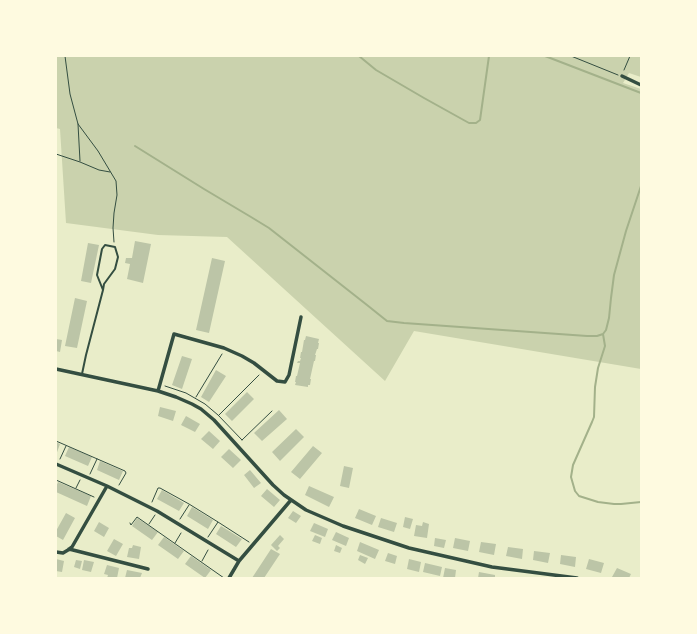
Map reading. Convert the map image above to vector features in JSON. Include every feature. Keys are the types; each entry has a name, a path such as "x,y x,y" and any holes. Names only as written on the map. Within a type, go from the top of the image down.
{"street":[{"path":"622,76 641,85"},
{"path":"158,391 174,334 226,348 254,363 277,381 285,382 289,375 301,317"},
{"path":"56,369 158,391 192,404 201,409 214,420 273,485 291,500 315,514 343,526 409,548 492,567 578,578"},
{"path":"57,465 117,490 157,511 239,561"},
{"path":"56,552 63,553 69,549 107,486"},
{"path":"229,578 239,561 291,500"},
{"path":"69,549 148,569"}],"lane":[{"path":"82,374 103,290 104,284 115,269 118,257 115,247 105,245 102,249 96,275 103,290"}],"path":[{"path":"65,56 70,94 78,124 80,162"},
{"path":"571,56 622,76 630,56"},
{"path":"78,124 98,151 116,181 117,195 112,228 115,247"},
{"path":"56,154 99,170 110,172"},
{"path":"196,398 226,348"},
{"path":"218,415 264,370"},
{"path":"236,445 272,411"},
{"path":"56,441 125,471 126,473 117,490"},
{"path":"57,465 66,445"},
{"path":"88,477 97,458"},
{"path":"76,489 82,475"},
{"path":"56,480 99,500"},
{"path":"149,507 158,488 160,488 189,504 253,545"},
{"path":"178,523 189,504"},
{"path":"148,524 157,511"},
{"path":"130,523 131,525 137,517 224,578"},
{"path":"206,540 218,522"},
{"path":"175,543 185,527"},
{"path":"201,562 212,544"}],"green space":[{"path":"56,56 641,56 641,77 629,73 623,83 641,89 641,369 414,331 385,381 227,237 158,235 66,223 60,129 56,128"}],"building":[{"path":"135,241 151,244 143,283 127,279 130,264 125,263 126,258 132,258"},
{"path":"88,243 99,245 91,283 81,281"},
{"path":"212,258 225,261 209,333 196,330"},
{"path":"75,298 87,301 77,348 65,346"},
{"path":"306,336 319,339 310,385 308,385 308,387 295,385 300,363 297,363 301,358 301,352"},
{"path":"56,339 62,340 60,352 56,351"},
{"path":"182,356 192,359 182,389 172,385"},
{"path":"216,370 226,376 209,402 201,397"},
{"path":"247,392 254,399 232,421 225,414"},
{"path":"160,407 176,411 173,421 158,416"},
{"path":"279,410 287,419 262,441 254,433"},
{"path":"186,416 200,424 195,432 181,425"},
{"path":"296,429 304,437 280,461 272,452"},
{"path":"209,431 220,441 213,449 201,439"},
{"path":"56,442 60,444 56,455"},
{"path":"313,446 322,453 300,479 291,472"},
{"path":"69,447 92,457 88,466 65,456"},
{"path":"229,449 241,460 233,468 221,457"},
{"path":"100,461 123,471 119,480 97,470"},
{"path":"344,466 353,468 349,488 340,486"},
{"path":"250,470 261,483 254,488 244,475"},
{"path":"58,482 91,496 87,506 56,492"},
{"path":"309,486 334,497 329,507 305,495"},
{"path":"267,489 280,500 274,507 261,496"},
{"path":"162,490 184,503 179,511 157,499"},
{"path":"192,507 213,520 208,529 187,516"},
{"path":"359,509 376,516 372,525 355,518"},
{"path":"293,511 301,516 296,523 288,518"},
{"path":"66,513 75,518 63,540 56,536 56,531"},
{"path":"405,517 413,519 410,529 403,527"},
{"path":"137,518 158,532 152,540 132,526"},
{"path":"381,518 397,523 394,532 378,527"},
{"path":"99,522 109,528 104,537 94,531"},
{"path":"423,522 429,524 427,538 414,536 416,525 422,526"},
{"path":"314,523 328,529 325,537 310,531"},
{"path":"221,526 242,539 236,547 216,534"},
{"path":"336,532 349,538 346,546 332,540"},
{"path":"280,535 284,539 278,546 280,548 277,551 271,545"},
{"path":"315,535 322,538 320,544 312,541"},
{"path":"164,537 184,551 178,559 158,545"},
{"path":"435,538 446,540 444,548 434,546"},
{"path":"455,538 470,541 468,551 453,548"},
{"path":"114,539 123,544 116,556 107,551"},
{"path":"360,542 379,550 375,559 357,551"},
{"path":"481,542 496,544 494,555 479,552"},
{"path":"133,545 141,547 139,559 127,557 129,548 132,548"},
{"path":"336,545 342,548 340,553 334,551"},
{"path":"508,547 523,549 522,559 506,556"},
{"path":"271,549 280,554 264,578 252,578"},
{"path":"534,551 550,553 548,563 533,560"},
{"path":"388,553 397,556 395,564 385,561"},
{"path":"360,555 368,558 365,564 358,560"},
{"path":"561,555 576,557 575,567 560,564"},
{"path":"191,556 211,570 205,578 185,564"},
{"path":"56,559 64,561 62,572 56,571"},
{"path":"409,559 421,562 419,572 407,569"},
{"path":"589,559 604,563 601,573 586,569"},
{"path":"76,560 82,561 80,569 74,567"},
{"path":"84,560 94,562 91,572 82,570"},
{"path":"425,563 442,567 440,576 423,572"},
{"path":"107,565 119,568 117,578 107,578 108,575 104,574"},
{"path":"445,568 456,570 455,578 443,578"},
{"path":"617,568 631,574 629,578 612,577"},
{"path":"127,570 142,573 140,578 125,578"},
{"path":"479,572 495,575 495,578 478,578"}],"waterway":[{"path":"359,56 376,70 469,123 476,123 480,120 489,56"},
{"path":"545,56 641,93"},
{"path":"135,146 269,228 387,321 587,336 597,336 603,334"},
{"path":"603,334 606,330 609,318 614,275 626,231 641,186"},
{"path":"603,334 605,346 598,368 595,387 594,417 573,465 571,477 575,491 579,496 598,502 614,504 641,502"}]}
